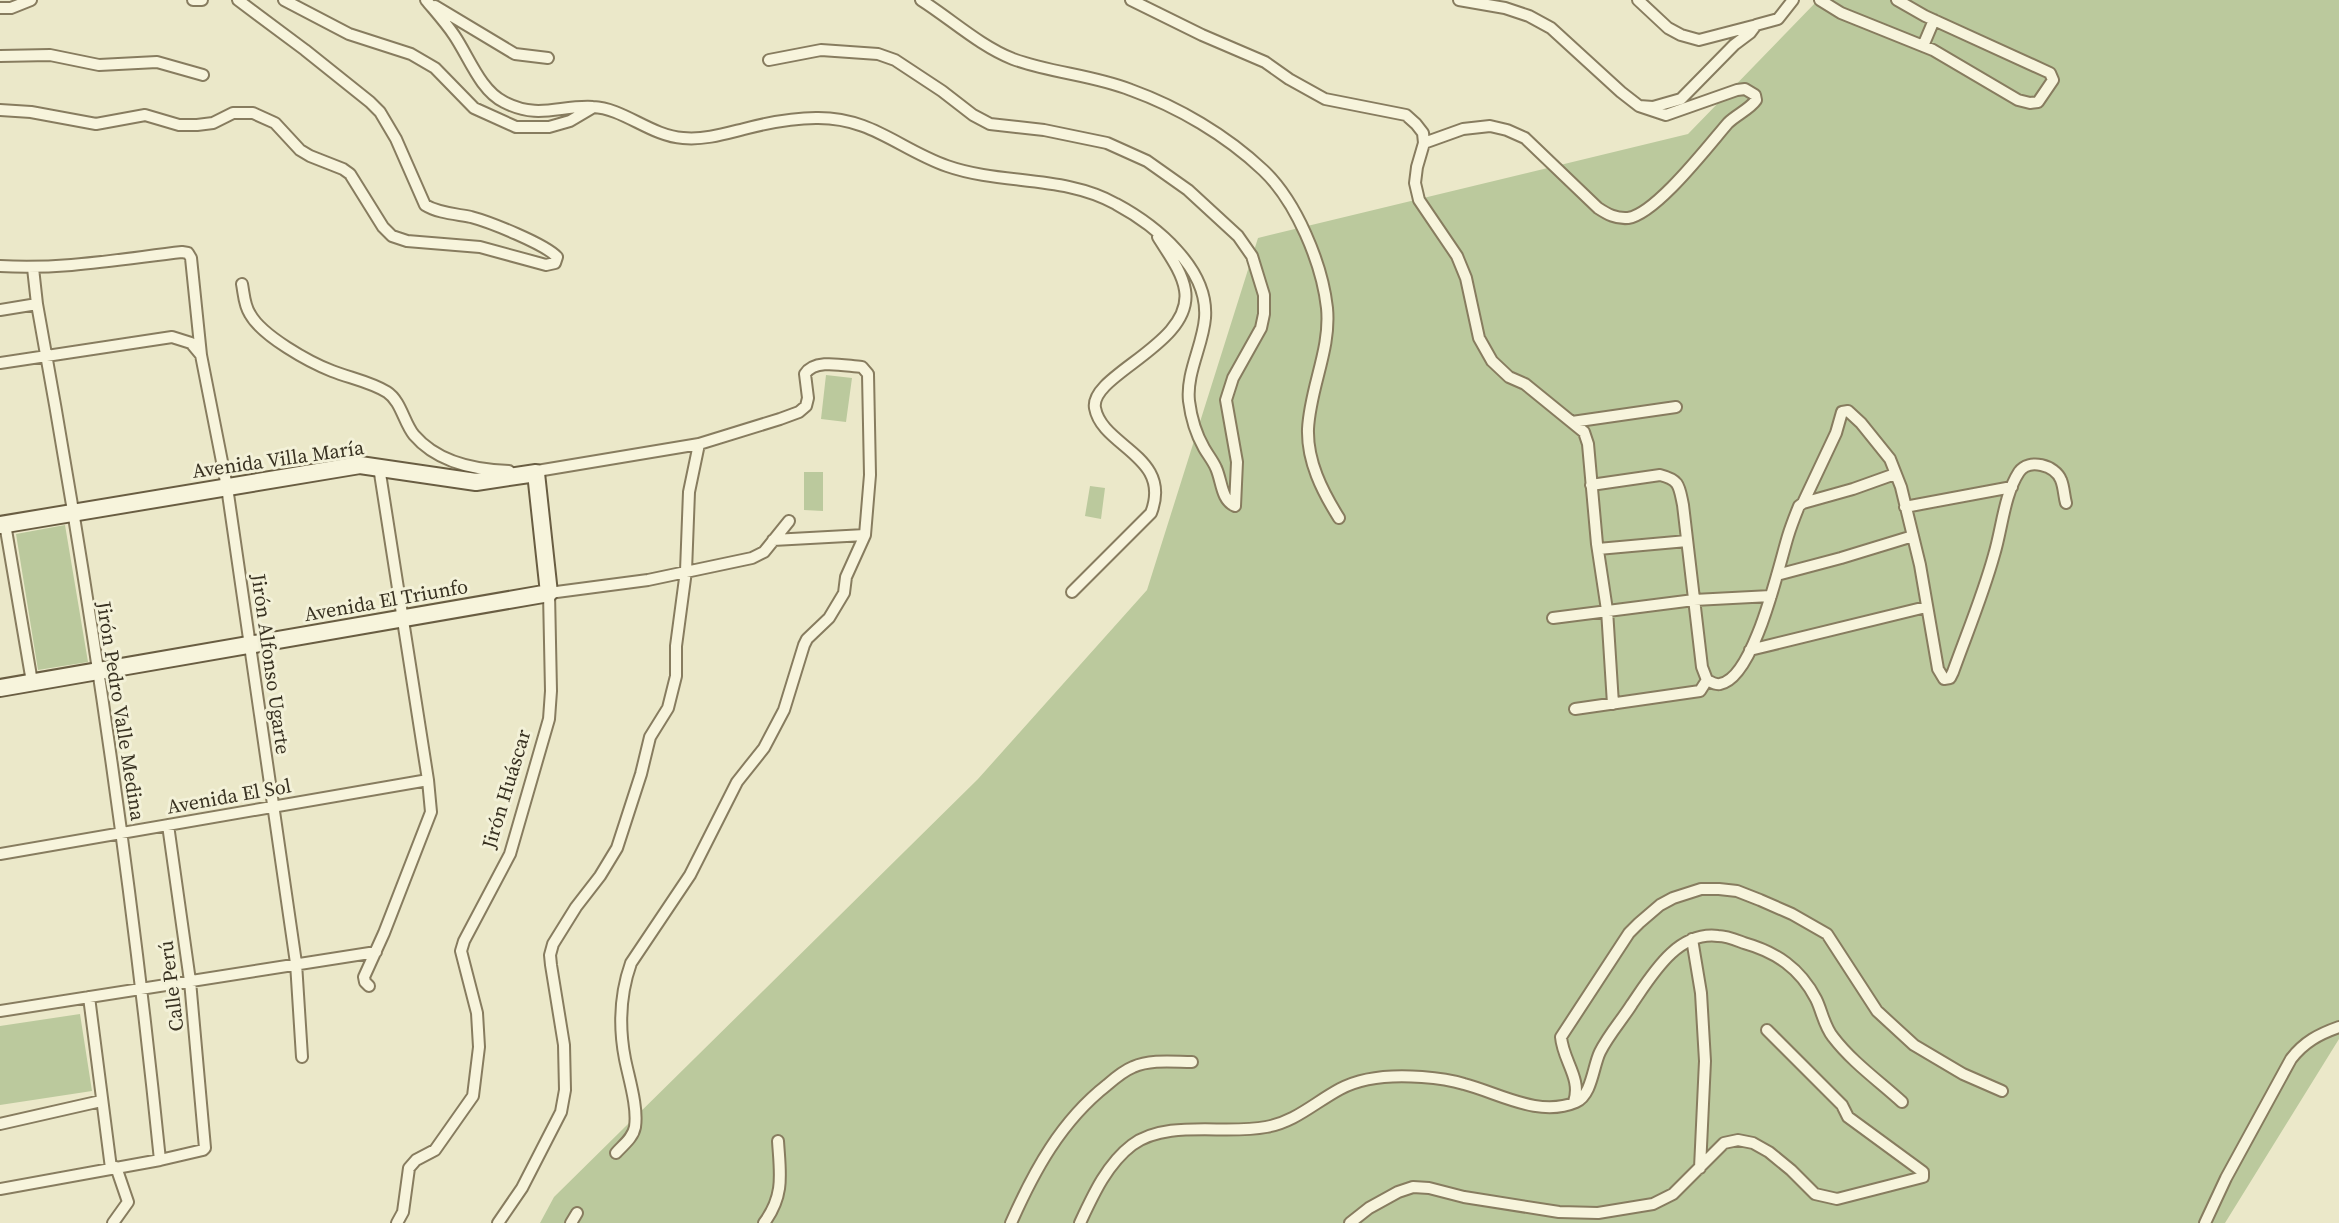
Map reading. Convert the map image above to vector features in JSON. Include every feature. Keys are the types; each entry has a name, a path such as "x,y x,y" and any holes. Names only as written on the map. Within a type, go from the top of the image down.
{"street":[{"path":"0,8 11,8 31,0"},
{"path":"193,0 202,0"},
{"path":"0,110 31,112 96,124 146,115 179,125 213,123 233,113 253,113 275,123 300,150 350,174 383,227 392,236 407,241 480,247 546,265 555,263 557,257 549,249 540,247 510,231 474,218 434,210 425,205 385,119 370,102 238,0"},
{"path":"284,0 349,34 411,54 435,68 474,108 516,127 549,127 570,122 595,107"},
{"path":"427,0 453,34 490,92 502,101 531,111 548,112 595,107 669,136 681,138 704,138 769,123 817,118 852,122 887,135 913,152 946,166 979,175 1081,189 1116,203 1173,246 1195,272 1203,294 1206,317 1188,398 1196,432 1216,468 1221,487 1230,504 1235,506 1237,462 1226,400 1227,392 1261,328 1264,314 1264,295 1252,256 1238,236 1188,190 1148,161 1098,141 1044,130 990,124 973,115 895,60 878,54 821,50 770,60"},
{"path":"427,0 515,54 548,58"},
{"path":"921,0 1011,58 1129,89 1176,108 1219,136 1263,170 1287,200 1306,236 1321,276 1327,309 1326,350 1308,429 1312,461 1321,488 1339,518"},
{"path":"1131,0 1202,35 1265,62 1289,79 1326,99 1406,115 1423,133 1424,143 1415,183 1419,200 1457,256 1466,278 1479,338 1492,361 1509,378 1525,384 1584,432 1588,444 1598,549 1607,610 1613,704"},
{"path":"1424,143 1463,129 1490,126 1507,130 1525,138 1598,208 1608,215 1629,218 1641,213 1678,182 1736,115 1756,100 1755,95 1745,89 1666,115 1639,106 1551,28 1529,15 1505,8 1459,0"},
{"path":"1638,0 1668,28 1681,36 1699,40 1778,19 1793,0"},
{"path":"1781,0 1793,0"},
{"path":"1820,0 1841,13 1923,46 1957,63 2006,93 2030,103 2038,102 2053,80 2050,73 1934,20 1897,0"},
{"path":"1923,46 1934,20"},
{"path":"1639,106 1653,107 1681,99 1718,59 1756,25"},
{"path":"0,56 50,55 99,64 157,62 203,75"},
{"path":"1072,592 1151,513 1155,504 1151,475 1143,462 1102,423 1094,403 1102,389 1159,342 1178,323 1184,306 1185,290 1176,268 1155,231"},
{"name":"Jirón Alfonso Ugarte","path":"33,268 182,252 188,253 191,258 201,355 227,487 296,963 302,1057"},
{"path":"0,266 33,268"},
{"name":"Jirón Pedro Valle Medina","path":"33,268 122,833 143,988 160,1160"},
{"path":"242,284 245,302 257,324 294,351 328,370 389,393 414,435 434,451 474,469 536,473"},
{"path":"0,310 37,304"},
{"path":"0,363 172,337 191,343 201,355"},
{"name":"Avenida Villa María","path":"3,525 360,465 476,482 699,444 799,412 806,406 808,398 805,374 814,366 862,367 867,371 870,400 870,475 865,535"},
{"path":"1572,422 1676,406"},
{"path":"1591,485 1660,475 1671,477 1678,484 1683,505 1702,667 1707,680 1716,684 1726,682 1738,671 1750,650 1771,596 1788,534 1799,506 1803,503 1836,433 1842,412 1848,411 1861,423 1890,459 1920,565 1938,669 1944,678 1950,678 1994,557 2012,487 2022,469 2034,464 2047,466 2061,480 2066,502"},
{"path":"498,1223 522,1188 561,1112 565,1090 564,1045 550,955 553,944 617,848 641,774 650,737 668,708 676,676 676,646 686,571 689,492 699,444"},
{"path":"369,986 364,977 431,812 379,466"},
{"name":"Jirón Huáscar","path":"397,1223 403,1212 409,1168 416,1160 435,1150 473,1096 479,1047 477,1013 472,984 461,951 464,941 510,854 549,719 551,691 549,593 536,473"},
{"path":"1803,503 1895,474"},
{"path":"1905,507 2012,487"},
{"name":"Avenida El Triunfo","path":"0,688 549,593 648,580 752,558 764,552 789,521"},
{"path":"3,525 32,682"},
{"path":"616,1153 631,1137 635,1126 633,1095 624,1056 621,1024 626,978 631,963 690,875 736,782 764,748 784,710 804,645 807,639 829,618 844,593 846,577 865,535 773,540"},
{"path":"1777,575 1912,536"},
{"path":"1598,549 1687,541"},
{"path":"1553,618 1694,600 1771,596"},
{"path":"1750,650 1926,607"},
{"path":"1575,709 1700,691 1707,680"},
{"name":"Avenida El Sol","path":"0,854 428,780"},
{"name":"Calle Perú","path":"160,1160 203,1150 206,1144 190,981 168,825"},
{"path":"1574,1102 1578,1091 1565,1057 1561,1037 1629,933 1648,914 1666,901 1701,890 1719,889 1737,891 1760,900 1792,914 1827,934 1877,1011 1914,1045 1963,1074 2002,1091"},
{"path":"1080,1223 1104,1177 1133,1144 1153,1134 1177,1130 1246,1131 1279,1124 1293,1120 1342,1088 1359,1083 1402,1076 1427,1077 1463,1084 1534,1106 1566,1106 1580,1100 1588,1088 1603,1046 1650,975 1669,956 1692,939 1705,936 1719,936 1761,948 1787,962 1814,995 1831,1035 1845,1051 1902,1102"},
{"path":"1692,939 1701,993 1705,1061 1700,1168"},
{"path":"0,1011 375,952"},
{"path":"89,997 101,1101 114,1168 128,1202 113,1223"},
{"path":"2205,1223 2226,1178 2291,1059 2300,1047 2312,1038 2339,1027"},
{"path":"1350,1223 1369,1208 1398,1192 1413,1187 1559,1212 1598,1213 1653,1204 1673,1194 1724,1143 1738,1140 1753,1143 1769,1152 1791,1170 1809,1190 1825,1197 1837,1198 1924,1176 1923,1172 1848,1117 1842,1106 1767,1030"},
{"path":"1011,1223 1028,1186 1051,1146 1094,1095 1134,1066 1148,1063 1192,1062"},
{"path":"0,1124 101,1101"},
{"path":"764,1223 775,1206 781,1186 778,1141"},
{"path":"0,1189 160,1160"},
{"path":"571,1223 578,1213"}],"green space":[{"path":"1818,0 2339,0 2339,1039 2225,1223 540,1223 554,1197 978,779 1147,590 1258,238 1688,134"},
{"path":"826,375 852,378 846,422 821,419"},
{"path":"804,472 823,472 823,511 804,510"},
{"path":"1090,486 1105,488 1101,519 1085,516"},
{"path":"65,525 88,662 38,670 16,534"},
{"path":"80,1014 92,1091 0,1105 0,1026"}]}
